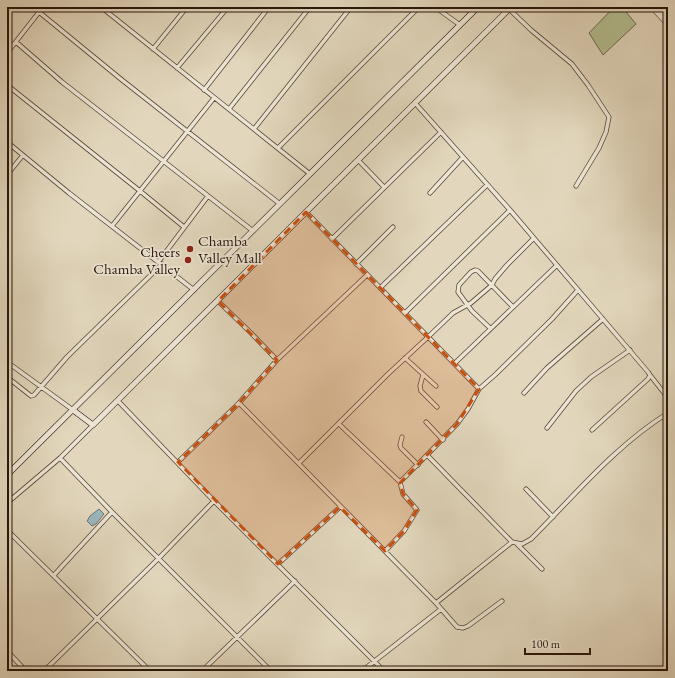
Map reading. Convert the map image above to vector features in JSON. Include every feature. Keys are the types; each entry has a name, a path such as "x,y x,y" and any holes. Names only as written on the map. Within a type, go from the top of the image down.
{"main road":[{"path":"7,475 478,7"},
{"path":"652,7 668,24"},
{"path":"658,7 668,18"},
{"path":"72,410 93,425 510,8"}],"street":[{"path":"7,53 43,7"},
{"path":"101,7 310,174"},
{"path":"153,49 186,7"},
{"path":"177,68 228,7"},
{"path":"204,90 269,7"},
{"path":"229,109 310,7"},
{"path":"254,129 351,7"},
{"path":"278,148 419,7"},
{"path":"435,7 460,25"},
{"path":"510,8 536,35 572,64 609,117 606,132 599,148 576,186"},
{"path":"39,12 122,80 280,204"},
{"path":"16,42 62,82 164,160 253,231"},
{"path":"7,85 140,190 184,227"},
{"path":"112,226 214,98"},
{"path":"415,103 510,210 556,266 630,350 668,398"},
{"path":"332,239 441,132"},
{"path":"7,142 194,290"},
{"path":"7,175 23,155"},
{"path":"430,193 463,157"},
{"path":"358,160 384,187"},
{"path":"380,288 487,185"},
{"path":"159,261 208,196"},
{"path":"405,313 510,210"},
{"path":"306,212 479,388"},
{"path":"356,264 393,227"},
{"path":"299,463 405,358 453,313 467,306 492,285 507,265 533,239"},
{"path":"7,377 31,396 34,395 77,347 162,264"},
{"path":"455,363 556,266"},
{"path":"490,328 467,306 458,292 459,285 471,272 475,270 478,271 513,307"},
{"path":"178,462 239,403 277,360 367,275"},
{"path":"400,482 458,424 479,388 496,374 552,319 578,290"},
{"path":"218,301 277,360"},
{"path":"524,393 547,368 603,319"},
{"path":"546,428 576,391 591,377 630,350"},
{"path":"405,358 436,386"},
{"path":"7,362 72,410"},
{"path":"423,375 420,386 421,391 437,407"},
{"path":"592,430 650,376"},
{"path":"118,400 214,501 384,671"},
{"path":"239,403 436,603 457,627 463,628 468,626 502,601"},
{"path":"514,542 522,544 531,539 614,455 668,413"},
{"path":"426,422 443,440"},
{"path":"339,424 400,482 403,494 417,510 404,531 385,551"},
{"path":"7,503 60,458 93,425"},
{"path":"402,437 400,445 401,448 418,465"},
{"path":"427,455 542,569"},
{"path":"60,458 271,671"},
{"path":"526,489 553,517"},
{"path":"44,671 159,558 214,501"},
{"path":"278,564 340,507"},
{"path":"54,575 112,512"},
{"path":"7,530 150,671"},
{"path":"436,603 514,542"},
{"path":"202,671 294,581"},
{"path":"362,671 374,660 441,609"},
{"path":"7,651 26,671"}],"highlighted area":[{"path":"306,212 479,389 457,424 400,483 403,494 417,510 404,531 385,551 340,507 278,564 178,462 239,403 277,360 218,301"}],"green space":[{"path":"614,7 622,7 636,24 603,55 589,33"}],"water":[{"path":"99,509 104,514 96,524 92,526 87,521 90,516"}],"place":[{"name":"Chamba Valley Mall","path":"190,249"},
{"name":"Cheers Chamba Valley","path":"188,260"}]}
